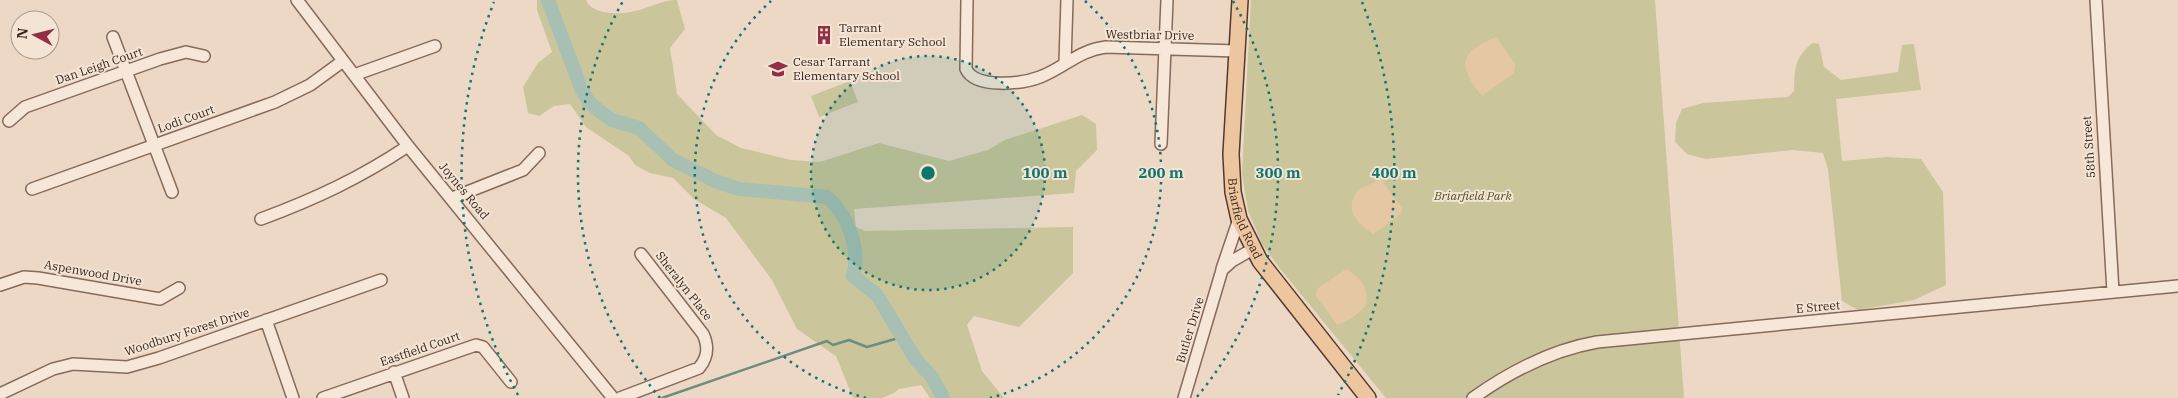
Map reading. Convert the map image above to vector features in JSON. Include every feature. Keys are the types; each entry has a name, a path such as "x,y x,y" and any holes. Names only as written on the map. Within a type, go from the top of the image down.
{"main road":[{"name":"Briarfield Road","path":"1240,0 1231,172 1239,218 1253,249 1368,398"}],"street":[{"name":"Joynes Road","path":"297,0 408,146 612,398"},
{"name":"Westbriar Drive","path":"967,0 965,62 966,69 972,78 978,81 994,83 1030,80 1042,76 1093,48 1237,51"},
{"path":"1065,62 1067,0"},
{"path":"1161,144 1167,0"},
{"name":"58th Street","path":"2096,0 2113,292"},
{"path":"113,37 172,192"},
{"path":"354,74 435,46"},
{"name":"Dan Leigh Court","path":"9,121 25,106 126,71 186,52 204,56"},
{"name":"Lodi Court","path":"32,189 276,102 310,85 343,61"},
{"path":"261,219 330,192 370,171 408,146"},
{"path":"452,198 523,170 539,153"},
{"name":"Butler Drive","path":"1184,398 1239,218"},
{"path":"1222,270 1232,261 1253,249"},
{"name":"Sheralyn Place","path":"620,398 699,368 707,352 708,343 704,334 641,254"},
{"name":"Aspenwood Drive","path":"0,285 24,277 38,278 160,299 179,288"},
{"name":"Woodbury Forest Drive","path":"0,394 53,369 73,364 127,367 159,358 381,280"},
{"name":"E Street","path":"1473,398 1536,360 1563,349 1591,343 2178,286"},
{"path":"266,320 293,398"},
{"name":"Eastfield Court","path":"323,398 476,345 483,347 511,382"},
{"path":"394,372 403,398"}],"green space":[{"path":"537,0 586,0 594,9 615,13 640,10 666,1 677,0 685,29 670,48 677,94 716,135 741,148 791,160 820,162 879,143 949,161 988,150 1005,140 1082,115 1096,124 1097,150 1076,171 1074,193 854,209 856,227 865,231 1073,227 1073,273 1019,327 974,316 967,325 982,371 1004,398 930,398 921,385 899,389 882,398 853,398 836,356 797,329 772,280 726,218 694,199 673,178 650,173 635,165 629,156 586,127 570,104 554,106 539,116 528,113 523,87 538,63 552,52 537,10"},
{"name":"Briarfield Park","path":"1251,0 1655,0 1684,398 1386,398 1281,270 1262,244 1248,211 1242,173"},
{"path":"1812,43 1819,44 1824,67 1841,80 1898,72 1902,45 1914,44 1921,90 1836,99 1842,161 1887,157 1921,159 1943,192 1946,285 1914,300 1858,310 1842,301 1828,169 1823,153 1793,150 1706,159 1687,154 1675,142 1676,123 1682,109 1703,103 1788,97 1794,91 1795,70 1799,59"},
{"path":"850,81 858,102 819,117 811,96"}],"sand":[{"path":"1496,37 1515,64 1514,73 1482,96 1468,76 1466,61 1469,54 1475,48"},
{"path":"1381,179 1402,208 1401,214 1373,234 1357,221 1352,210 1352,204 1358,190"},
{"path":"1346,269 1363,284 1367,299 1366,306 1351,319 1337,325 1316,296 1317,289"}],"waterway":[{"path":"548,0 581,88 589,102 602,113 612,120 639,128 673,160 715,181 739,189 827,197 834,204 847,223 854,244 855,266 853,276 877,295 916,360 932,377 943,398"},
{"path":"662,398 827,341 833,345 849,340 867,347 902,337"}],"place":[{"name":"Tarrant Elementary School","path":"824,35"},
{"name":"Cesar Tarrant Elementary School","path":"778,69"}]}
